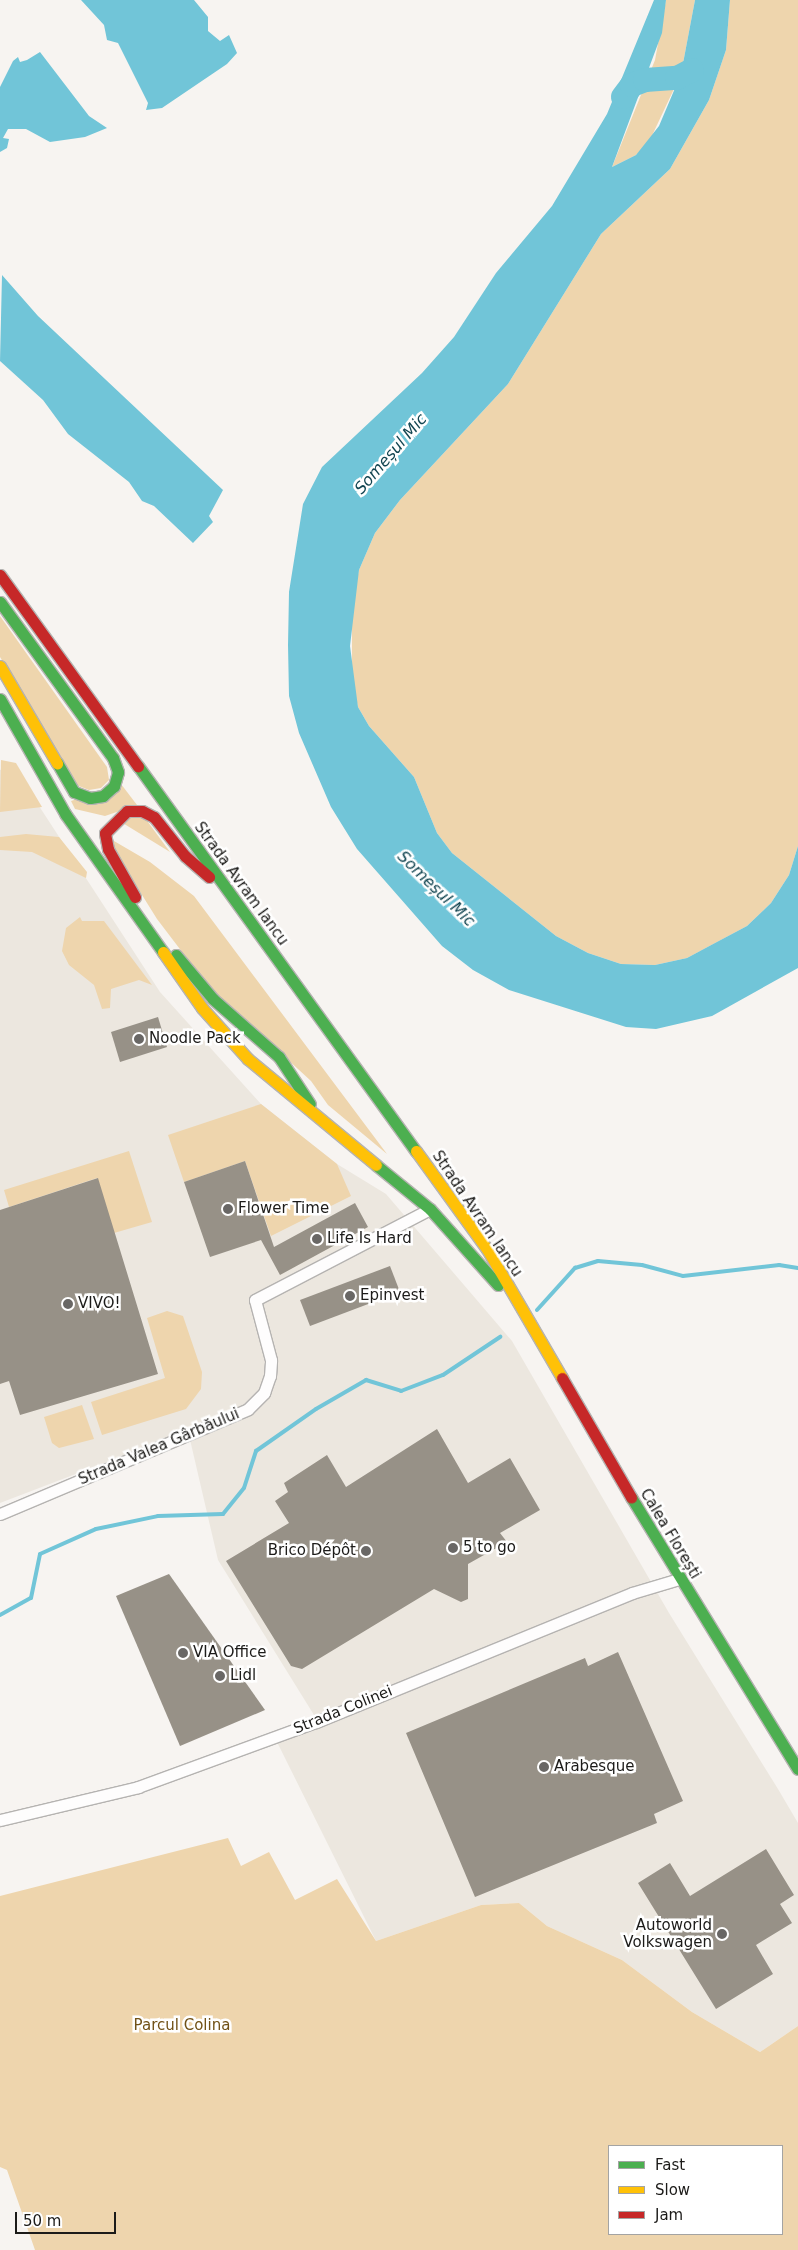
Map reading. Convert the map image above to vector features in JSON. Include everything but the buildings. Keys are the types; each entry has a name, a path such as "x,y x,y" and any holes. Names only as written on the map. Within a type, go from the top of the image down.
{"main road":[{"name":"Strada Avram Iancu","path":"0,576 473,1229 522,1313"},
{"path":"0,602 113,758 118,772 114,786 103,796 90,798 74,792 0,666"},
{"name":"Strada Avram Iancu","path":"0,699 66,815 163,957 248,1058 430,1209 522,1313"},
{"path":"229,893 184,856 154,817 142,811 127,811 105,833 124,879 178,957 213,999 279,1057 320,1118"},
{"name":"Calea Florești","path":"522,1313 679,1579 798,1770"}],"street":[{"name":"Strada Valea Gârbăului","path":"0,1514 248,1409 264,1393 270,1376 271,1360 255,1300 430,1209"},
{"name":"Strada Colinei","path":"0,1820 138,1787 316,1722 632,1593 679,1579"}],"shaded area":[{"path":"13,766 160,992 261,1104 337,1164 386,1194 512,1341 669,1613 798,1823 798,2026 760,2052 692,2012 622,1960 547,1926 519,1903 481,1905 376,1941 277,1742 294,1734 314,1715 218,1560 188,1431 0,1503 0,770"}],"green space":[{"path":"666,0 695,0 681,74 649,142 636,155 612,167 655,60"},
{"path":"730,0 798,0 798,846 789,875 771,903 747,926 687,958 655,965 621,964 588,953 556,936 452,853 437,833 414,777 369,726 358,707 352,679 352,604 359,570 375,533 400,500 508,384 601,234 670,169 709,100 726,50"},
{"path":"0,616 107,767 109,780 101,788 89,790 76,785 0,657"},
{"path":"1,760 16,763 42,807 0,812"},
{"path":"121,784 137,805 105,816 75,809 71,801"},
{"path":"129,816 145,818 170,852 121,822"},
{"path":"26,834 59,837 87,872 86,878 32,852 0,850 0,837"},
{"path":"114,841 150,862 194,896 387,1154 328,1105 311,1081 208,986 157,919 114,850"},
{"path":"80,917 82,921 104,921 152,985 139,980 111,989 110,1008 102,1009 94,985 69,965 62,951 66,928"},
{"path":"261,1104 337,1164 351,1196 271,1236 245,1161 184,1182 168,1135"},
{"path":"129,1151 152,1222 114,1233 97,1178 9,1207 4,1190"},
{"path":"167,1311 183,1316 202,1372 201,1389 186,1409 102,1435 91,1402 165,1378 147,1318"},
{"path":"82,1405 94,1439 59,1448 52,1443 44,1417"},
{"name":"Parcul Colina","path":"228,1838 241,1866 269,1852 295,1900 337,1879 376,1941 481,1905 519,1903 547,1926 622,1960 692,2012 760,2052 798,2026 798,2250 35,2250 7,2170 0,2167 0,1896"}],"water":[{"path":"81,0 194,0 208,17 208,31 220,41 229,35 237,53 227,64 162,108 146,110 148,103 118,43 107,40 104,25"},
{"path":"654,0 666,0 662,33 612,167 636,155 659,126 681,74 695,0 730,0 726,50 709,100 670,169 601,234 508,384 400,500 375,533 359,570 350,646 358,707 369,726 414,777 437,833 452,853 556,936 588,953 621,964 655,965 687,958 747,926 771,903 789,875 798,846 798,968 712,1016 656,1029 626,1027 509,990 473,970 442,946 357,849 331,807 299,733 289,696 288,645 289,592 303,504 322,467 422,373 454,337 496,273 552,206 607,114"},
{"path":"40,52 89,116 107,128 85,137 50,142 26,129 8,129 3,138 9,139 7,148 0,152 0,87 13,61 18,57 20,62 27,60"},
{"path":"2,275 38,316 223,490 209,516 213,522 193,543 154,506 142,501 129,482 68,434 43,400 0,361"}],"waterway":[{"name":"Someșul Mic","path":"623,97 632,85 645,80 677,78 692,70"},
{"path":"537,1310 575,1268 598,1261 642,1265 683,1276 779,1265 798,1268"},
{"path":"0,1615 31,1598 40,1554 96,1529 158,1516 223,1514 244,1488 256,1451 316,1409 366,1380 401,1391 443,1375 500,1337"}],"traffic: fast":[{"path":"0,602 113,758 118,772 114,786 103,796 90,798 74,792 57,763"},
{"path":"0,699 66,815 163,952"},
{"path":"138,766 416,1151"},
{"path":"176,955 213,999 279,1057 310,1104"},
{"path":"376,1165 430,1209 498,1285"},
{"path":"631,1497 798,1769"}],"traffic: slow":[{"path":"0,666 57,763"},
{"path":"163,952 202,1008 248,1059 376,1165"},
{"path":"416,1151 487,1249 562,1378"}],"traffic: jam":[{"path":"0,575 138,766"},
{"path":"135,897 108,849 105,833 127,811 142,811 154,817 185,856 209,877"},
{"path":"562,1378 631,1497"}],"place":[{"name":"Noodle Pack","path":"139,1039"},
{"name":"Flower Time","path":"228,1209"},
{"name":"Life Is Hard","path":"317,1239"},
{"name":"Epinvest","path":"350,1296"},
{"name":"VIVO!","path":"68,1304"},
{"name":"5 to go","path":"453,1548"},
{"name":"Brico Dépôt","path":"366,1551"},
{"name":"VIA Office","path":"183,1653"},
{"name":"Lidl","path":"220,1676"},
{"name":"Arabesque","path":"544,1767"},
{"name":"Autoworld Volkswagen","path":"722,1934"}]}
